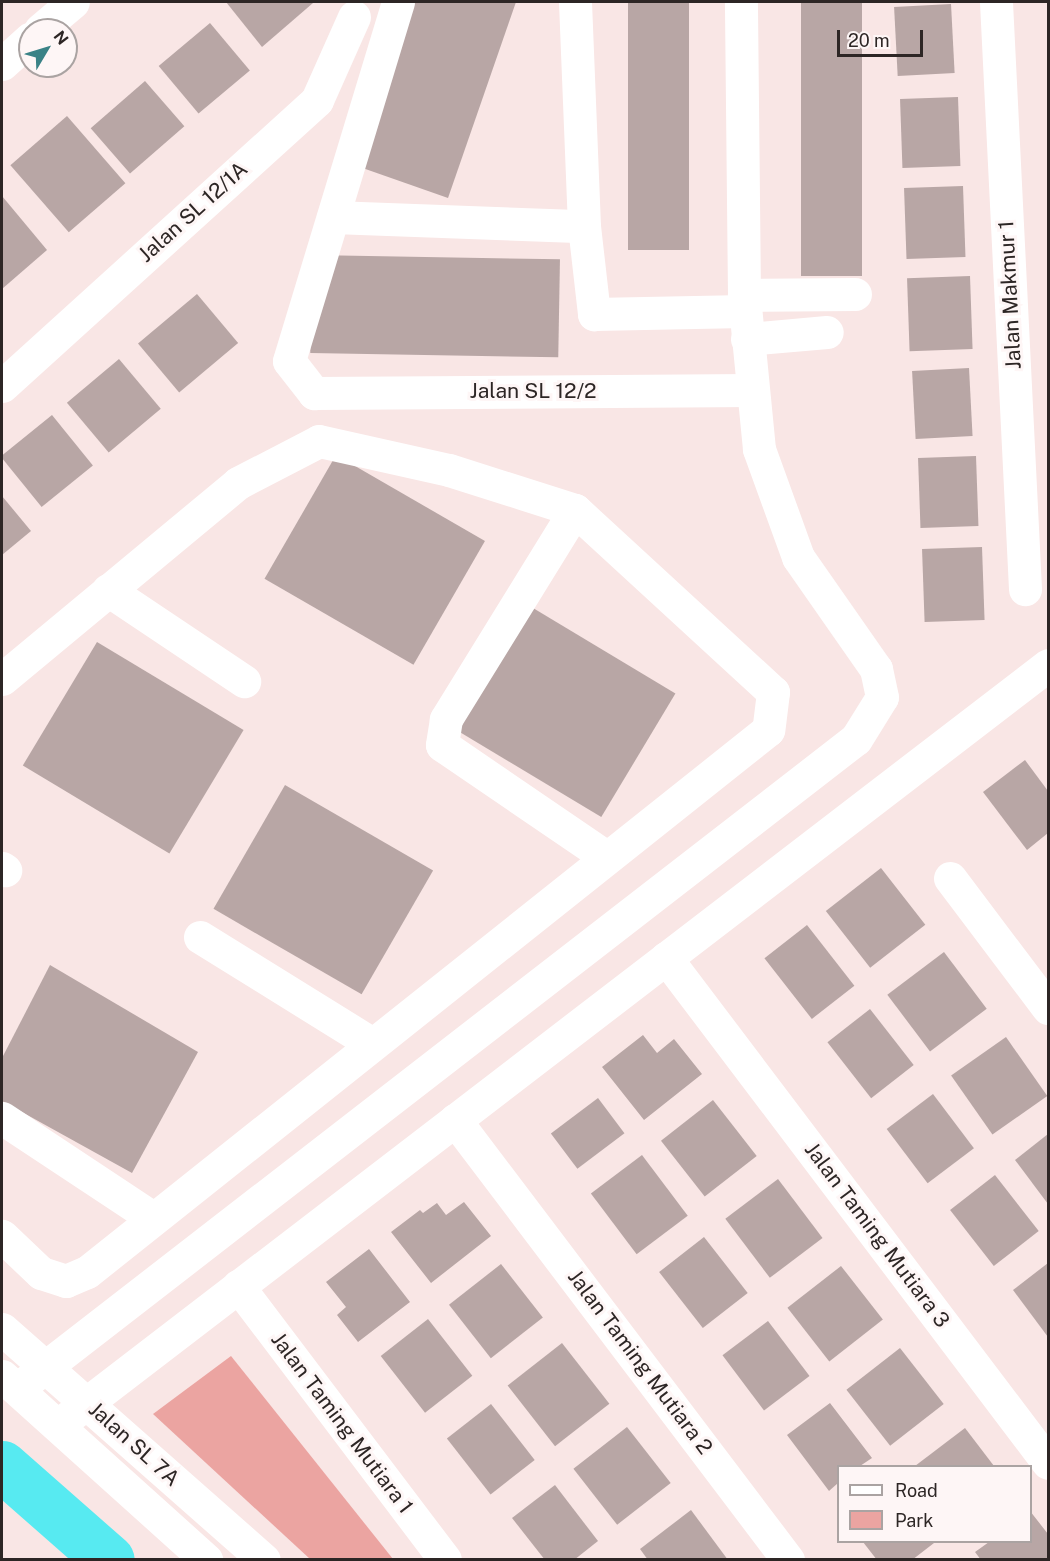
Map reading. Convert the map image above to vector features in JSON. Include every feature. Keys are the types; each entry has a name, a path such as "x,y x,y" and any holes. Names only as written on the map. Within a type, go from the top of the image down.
{"street":[{"path":"54,18 73,2"},
{"path":"398,2 333,217 584,226"},
{"path":"575,2 584,226 594,314 745,315 855,294"},
{"path":"9,1383 45,1366 856,740 882,697 876,669 798,557 759,449 745,315 741,2"},
{"name":"Jalan Makmur 1","path":"996,2 1025,589"},
{"name":"Jalan SL 12/1A","path":"2,386 317,100 354,17"},
{"path":"2,64 18,50"},
{"name":"Jalan SL 12/2","path":"333,217 289,361 315,393 752,390"},
{"path":"745,315 827,332"},
{"path":"2,680 238,483 319,441 448,470 575,510 773,692 768,730 371,1043 87,1272 66,1281 41,1273 2,1236"},
{"path":"575,510 446,719 442,745 606,857"},
{"path":"108,590 244,681"},
{"path":"58,1425 1048,665"},
{"path":"950,878 1048,1008"},
{"path":"200,938 371,1043"},
{"name":"Jalan Taming Mutiara 3","path":"666,958 1048,1463"},
{"path":"2,1118 153,1218"},
{"name":"Jalan Taming Mutiara 2","path":"455,1120 788,1560"},
{"name":"Jalan Taming Mutiara 1","path":"238,1286 445,1560"},
{"name":"Jalan SL 7A","path":"2,1329 264,1560"},
{"name":"Jalan SL 7A","path":"9,1383 206,1560"}],"green space":[{"path":"231,1356 393,1559 310,1559 153,1414"}],"building":[{"path":"226,2 311,2 313,3 262,47"},
{"path":"410,2 516,2 448,198 354,165"},
{"path":"628,2 689,2 689,250 628,250"},
{"path":"801,2 862,2 862,276 801,276"},
{"path":"951,4 955,73 898,76 894,7"},
{"path":"210,23 250,70 199,114 159,66"},
{"path":"145,81 184,126 130,174 91,128"},
{"path":"958,97 960,166 902,168 900,99"},
{"path":"67,116 125,183 69,232 10,165"},
{"path":"963,186 965,257 907,259 904,188"},
{"path":"2,196 47,250 2,289"},
{"path":"312,255 560,259 558,357 310,353"},
{"path":"970,276 973,349 910,351 907,278"},
{"path":"197,294 238,343 179,393 138,343"},
{"path":"119,359 161,409 109,453 67,403"},
{"path":"969,368 973,436 916,439 912,371"},
{"path":"52,415 93,466 42,507 2,455"},
{"path":"336,455 485,541 413,665 265,579"},
{"path":"976,456 978,526 920,528 918,458"},
{"path":"2,496 31,531 2,555"},
{"path":"982,547 985,620 925,622 922,549"},
{"path":"528,605 675,694 601,817 454,728"},
{"path":"97,642 244,730 169,854 23,765"},
{"path":"1025,760 1048,791 1048,833 1027,850 983,792"},
{"path":"285,785 433,870 362,994 214,909"},
{"path":"881,868 925,925 870,968 826,911"},
{"path":"807,925 854,986 812,1019 764,958"},
{"path":"944,952 987,1009 930,1051 887,995"},
{"path":"50,965 198,1052 132,1173 2,1101 2,1058"},
{"path":"870,1009 914,1065 871,1098 827,1042"},
{"path":"643,1035 657,1053 674,1039 702,1074 644,1120 602,1067"},
{"path":"1006,1037 1047,1096 992,1134 951,1075"},
{"path":"933,1094 974,1148 928,1183 887,1129"},
{"path":"598,1098 624,1133 577,1169 551,1134"},
{"path":"713,1100 757,1156 705,1197 661,1141"},
{"path":"1048,1134 1048,1204 1015,1160"},
{"path":"642,1155 688,1216 637,1254 591,1194"},
{"path":"995,1175 1039,1231 994,1266 950,1210"},
{"path":"778,1179 823,1238 770,1278 725,1219"},
{"path":"464,1202 491,1236 431,1283 391,1232 420,1210 423,1213 437,1203 446,1215"},
{"path":"704,1237 748,1293 703,1328 659,1272"},
{"path":"369,1249 410,1302 358,1342 337,1315 346,1307 326,1282"},
{"path":"1048,1263 1048,1337 1013,1290"},
{"path":"501,1264 543,1318 491,1358 449,1305"},
{"path":"841,1266 883,1320 829,1361 787,1308"},
{"path":"428,1319 472,1376 425,1413 381,1356"},
{"path":"768,1321 810,1376 764,1410 722,1355"},
{"path":"562,1343 609,1404 555,1446 508,1385"},
{"path":"900,1348 944,1404 890,1446 846,1390"},
{"path":"830,1403 872,1458 862,1465 837,1465 837,1484 829,1491 787,1435"},
{"path":"491,1404 535,1460 491,1494 447,1438"},
{"path":"627,1427 671,1483 617,1525 573,1469"},
{"path":"965,1428 993,1465 916,1465"},
{"path":"555,1485 598,1541 574,1560 545,1560 512,1518"},
{"path":"691,1510 728,1560 648,1560 640,1549"},
{"path":"1032,1514 1048,1534 1048,1560 981,1560 975,1552 988,1543 1032,1543"},
{"path":"864,1543 934,1543 912,1560 877,1560"}],"waterway":[{"path":"2,1466 109,1560"}]}
